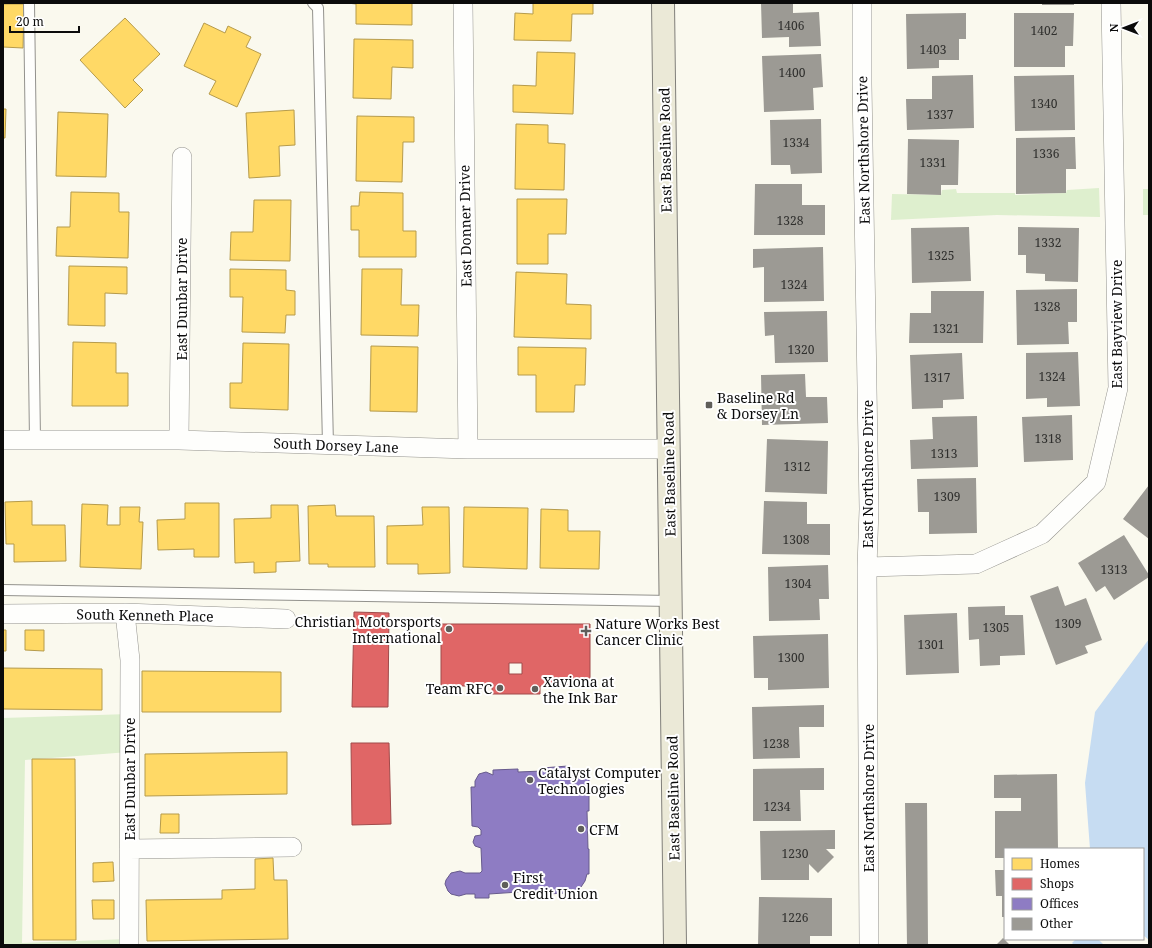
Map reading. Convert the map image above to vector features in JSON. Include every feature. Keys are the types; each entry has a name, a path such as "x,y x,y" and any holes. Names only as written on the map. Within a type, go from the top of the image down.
{"main road":[{"name":"East Baseline Road","path":"663,3 675,945"}],"street":[{"name":"East Donner Drive","path":"463,3 468,449"},
{"name":"East Northshore Drive","path":"862,3 868,509 869,945"},
{"name":"East Bayview Drive","path":"867,566 976,564 1042,534 1096,482 1118,388 1111,3"},
{"name":"East Dunbar Drive","path":"179,440 182,158"},
{"name":"South Dorsey Lane","path":"3,440 179,440 468,449 669,449"},
{"name":"East Dunbar Drive","path":"125,613 130,660 129,945"},
{"name":"South Kenneth Place","path":"3,614 125,613 286,620"},
{"path":"129,849 292,847"}],"lane":[{"path":"29,3 34,440"},
{"path":"313,3 318,8 328,445"},
{"path":"3,590 671,601"}],"green space":[{"path":"1099,188 1100,217 997,215 891,220 892,194 941,195 942,190 956,189 957,193 1015,193 1015,195 1066,193 1067,190"},
{"path":"1143,189 1149,189 1149,215 1143,215"},
{"path":"129,714 129,752 25,760 22,943 129,939 129,945 3,945 3,718"}],"water":[{"path":"1149,639 1149,940 1144,936 1144,848 1090,848 1085,783 1095,712"},
{"path":"1075,940 1099,940 1104,945 1074,945 1072,943"}],"building: Homes":[{"path":"347,3 412,3 412,25 356,24 356,4"},
{"path":"533,3 593,3 593,14 572,14 571,41 514,40 515,13 533,14"},
{"path":"3,4 24,4 23,48 3,47"},
{"path":"125,18 160,54 133,80 143,90 125,108 80,60"},
{"path":"204,23 225,33 228,26 251,37 246,47 261,54 237,107 209,94 216,81 184,66"},
{"path":"354,39 413,40 413,68 392,67 391,99 353,98"},
{"path":"537,52 575,53 573,114 513,112 513,85 536,86"},
{"path":"3,109 6,109 5,138 3,138"},
{"path":"294,110 295,145 279,146 280,176 249,178 246,113"},
{"path":"58,112 108,114 106,177 56,176"},
{"path":"357,116 414,117 414,142 403,142 402,182 356,181"},
{"path":"516,124 548,125 548,143 565,144 564,190 515,189"},
{"path":"71,192 119,193 119,212 129,212 128,258 56,256 57,227 70,227"},
{"path":"360,192 403,193 403,231 416,231 416,257 359,257 359,230 351,230 351,206 359,206"},
{"path":"517,199 567,199 566,234 548,234 548,264 517,264"},
{"path":"254,200 291,200 290,261 230,260 231,232 253,232"},
{"path":"69,266 127,267 127,294 105,293 105,326 68,325"},
{"path":"230,269 286,270 286,290 295,291 295,315 286,315 285,333 242,332 243,297 230,297"},
{"path":"362,269 402,269 401,305 419,305 418,336 361,335"},
{"path":"516,272 567,274 566,304 591,305 591,339 514,337"},
{"path":"73,342 116,343 116,373 128,373 128,406 72,406"},
{"path":"243,343 289,344 288,410 230,408 230,383 242,383"},
{"path":"371,346 418,347 417,412 370,411"},
{"path":"518,347 586,348 585,385 575,385 574,412 536,412 536,375 518,375"},
{"path":"32,501 32,525 65,525 66,561 14,562 14,544 6,544 5,502"},
{"path":"185,503 219,503 219,557 194,557 194,549 158,550 157,520 185,519"},
{"path":"82,504 108,505 107,525 120,525 120,507 140,507 139,522 143,522 141,569 80,567"},
{"path":"271,505 298,505 300,561 276,562 276,572 254,573 254,562 235,563 234,519 271,518"},
{"path":"335,505 336,516 374,516 375,567 328,567 328,564 309,564 308,506"},
{"path":"422,507 449,507 450,573 418,574 418,564 387,564 387,526 423,525"},
{"path":"464,507 528,508 527,569 463,567"},
{"path":"541,509 568,510 568,531 600,531 599,569 540,568"},
{"path":"3,630 6,630 6,651 3,651"},
{"path":"25,630 44,630 44,651 25,650"},
{"path":"3,668 102,669 102,710 3,709"},
{"path":"142,671 281,672 281,712 142,712"},
{"path":"287,752 287,794 145,796 145,754"},
{"path":"32,759 75,759 76,940 33,940"},
{"path":"161,814 179,814 179,833 160,833"},
{"path":"273,858 274,880 287,880 288,939 147,941 146,900 222,899 222,890 255,889 255,859"},
{"path":"113,862 114,881 93,882 93,863"},
{"path":"92,900 114,900 114,919 93,919"}],"building: Shops":[{"path":"354,612 389,613 388,707 352,707"},
{"path":"441,624 590,624 590,686 540,686 540,694 492,694 492,686 441,686","holes":["509,663 522,663 522,674 509,674"]},
{"path":"351,743 389,743 391,824 352,825"}],"building: Offices":[{"path":"568,766 568,771 589,771 589,811 587,811 589,874 587,874 581,887 578,890 569,893 544,894 543,891 520,891 489,894 489,898 475,898 475,894 459,896 451,894 445,884 451,873 460,871 465,873 480,873 482,871 481,848 475,846 473,842 475,836 481,835 481,830 478,827 472,826 471,787 475,787 475,781 479,774 486,772 493,775 493,770 518,769 518,772 542,771 542,768"}],"building: Other":[{"path":"761,3 793,3 793,13 819,12 821,46 789,47 789,37 762,38"},
{"path":"1042,3 1074,3 1074,5 1042,5"},
{"path":"966,13 966,39 959,39 959,60 939,60 939,68 907,69 906,14"},
{"path":"1014,13 1074,13 1073,46 1065,46 1065,67 1014,67"},
{"path":"821,54 823,87 813,88 814,110 764,112 762,56"},
{"path":"973,75 974,128 907,130 906,99 932,99 932,76"},
{"path":"1074,75 1075,130 1015,131 1014,76"},
{"path":"821,119 822,173 791,174 790,165 771,165 770,120"},
{"path":"1075,137 1076,169 1066,169 1066,193 1016,194 1016,138"},
{"path":"908,139 959,140 958,185 941,185 941,195 907,194"},
{"path":"755,184 802,184 802,205 825,205 825,235 754,235"},
{"path":"969,227 971,281 912,283 911,228"},
{"path":"1018,227 1079,228 1078,282 1045,281 1045,274 1026,273 1026,255 1018,255"},
{"path":"823,247 824,301 764,302 764,267 753,268 753,249"},
{"path":"1077,289 1077,322 1068,322 1069,344 1017,345 1016,290"},
{"path":"931,291 984,291 983,343 909,343 910,313 931,313"},
{"path":"827,311 828,362 775,363 774,335 765,336 764,312"},
{"path":"1078,352 1080,406 1047,407 1047,398 1026,399 1026,353"},
{"path":"962,353 964,399 943,400 943,408 912,409 910,355"},
{"path":"805,374 806,397 827,397 828,423 762,425 761,375"},
{"path":"1072,415 1073,460 1024,462 1022,417"},
{"path":"977,416 978,467 911,469 910,440 933,439 932,417"},
{"path":"767,439 828,441 827,494 765,492"},
{"path":"976,478 977,533 929,534 929,512 918,512 917,479"},
{"path":"1149,485 1149,539 1123,519"},
{"path":"764,501 807,502 807,524 830,524 830,555 762,554"},
{"path":"1124,535 1149,577 1114,600 1105,586 1096,592 1078,563"},
{"path":"828,565 829,599 819,599 820,620 769,621 768,567"},
{"path":"1058,586 1065,606 1086,598 1102,640 1085,646 1088,653 1056,665 1030,596"},
{"path":"1005,606 1005,615 1023,615 1025,655 1000,656 1000,665 980,666 979,639 969,640 968,607"},
{"path":"957,613 959,673 906,675 904,615"},
{"path":"828,634 829,688 768,690 768,678 754,678 753,636"},
{"path":"824,705 824,727 799,727 800,758 753,759 752,707"},
{"path":"824,768 824,790 800,790 801,821 753,821 753,769"},
{"path":"1057,774 1058,848 1004,848 1004,858 995,858 995,811 1021,811 1021,798 994,798 994,775"},
{"path":"905,803 927,803 928,945 907,945"},
{"path":"835,830 835,849 826,849 834,857 818,873 809,864 809,880 761,880 760,831"},
{"path":"995,870 1004,870 1004,917 1002,917 1002,896 996,896"},
{"path":"759,897 832,898 832,936 810,936 810,945 758,945"},
{"path":"1003,938 1010,945 996,945"}],"place":[{"name":"Baseline Rd & Dorsey Ln","path":"709,405"},
{"name":"Christian Motorsports International","path":"449,629"},
{"name":"Nature Works Best Cancer Clinic","path":"586,631"},
{"name":"Team RFC","path":"500,688"},
{"name":"Xaviona at the Ink Bar","path":"535,689"},
{"name":"Catalyst Computer Technologies","path":"530,780"},
{"name":"CFM","path":"581,829"},
{"name":"First Credit Union","path":"505,885"}]}
